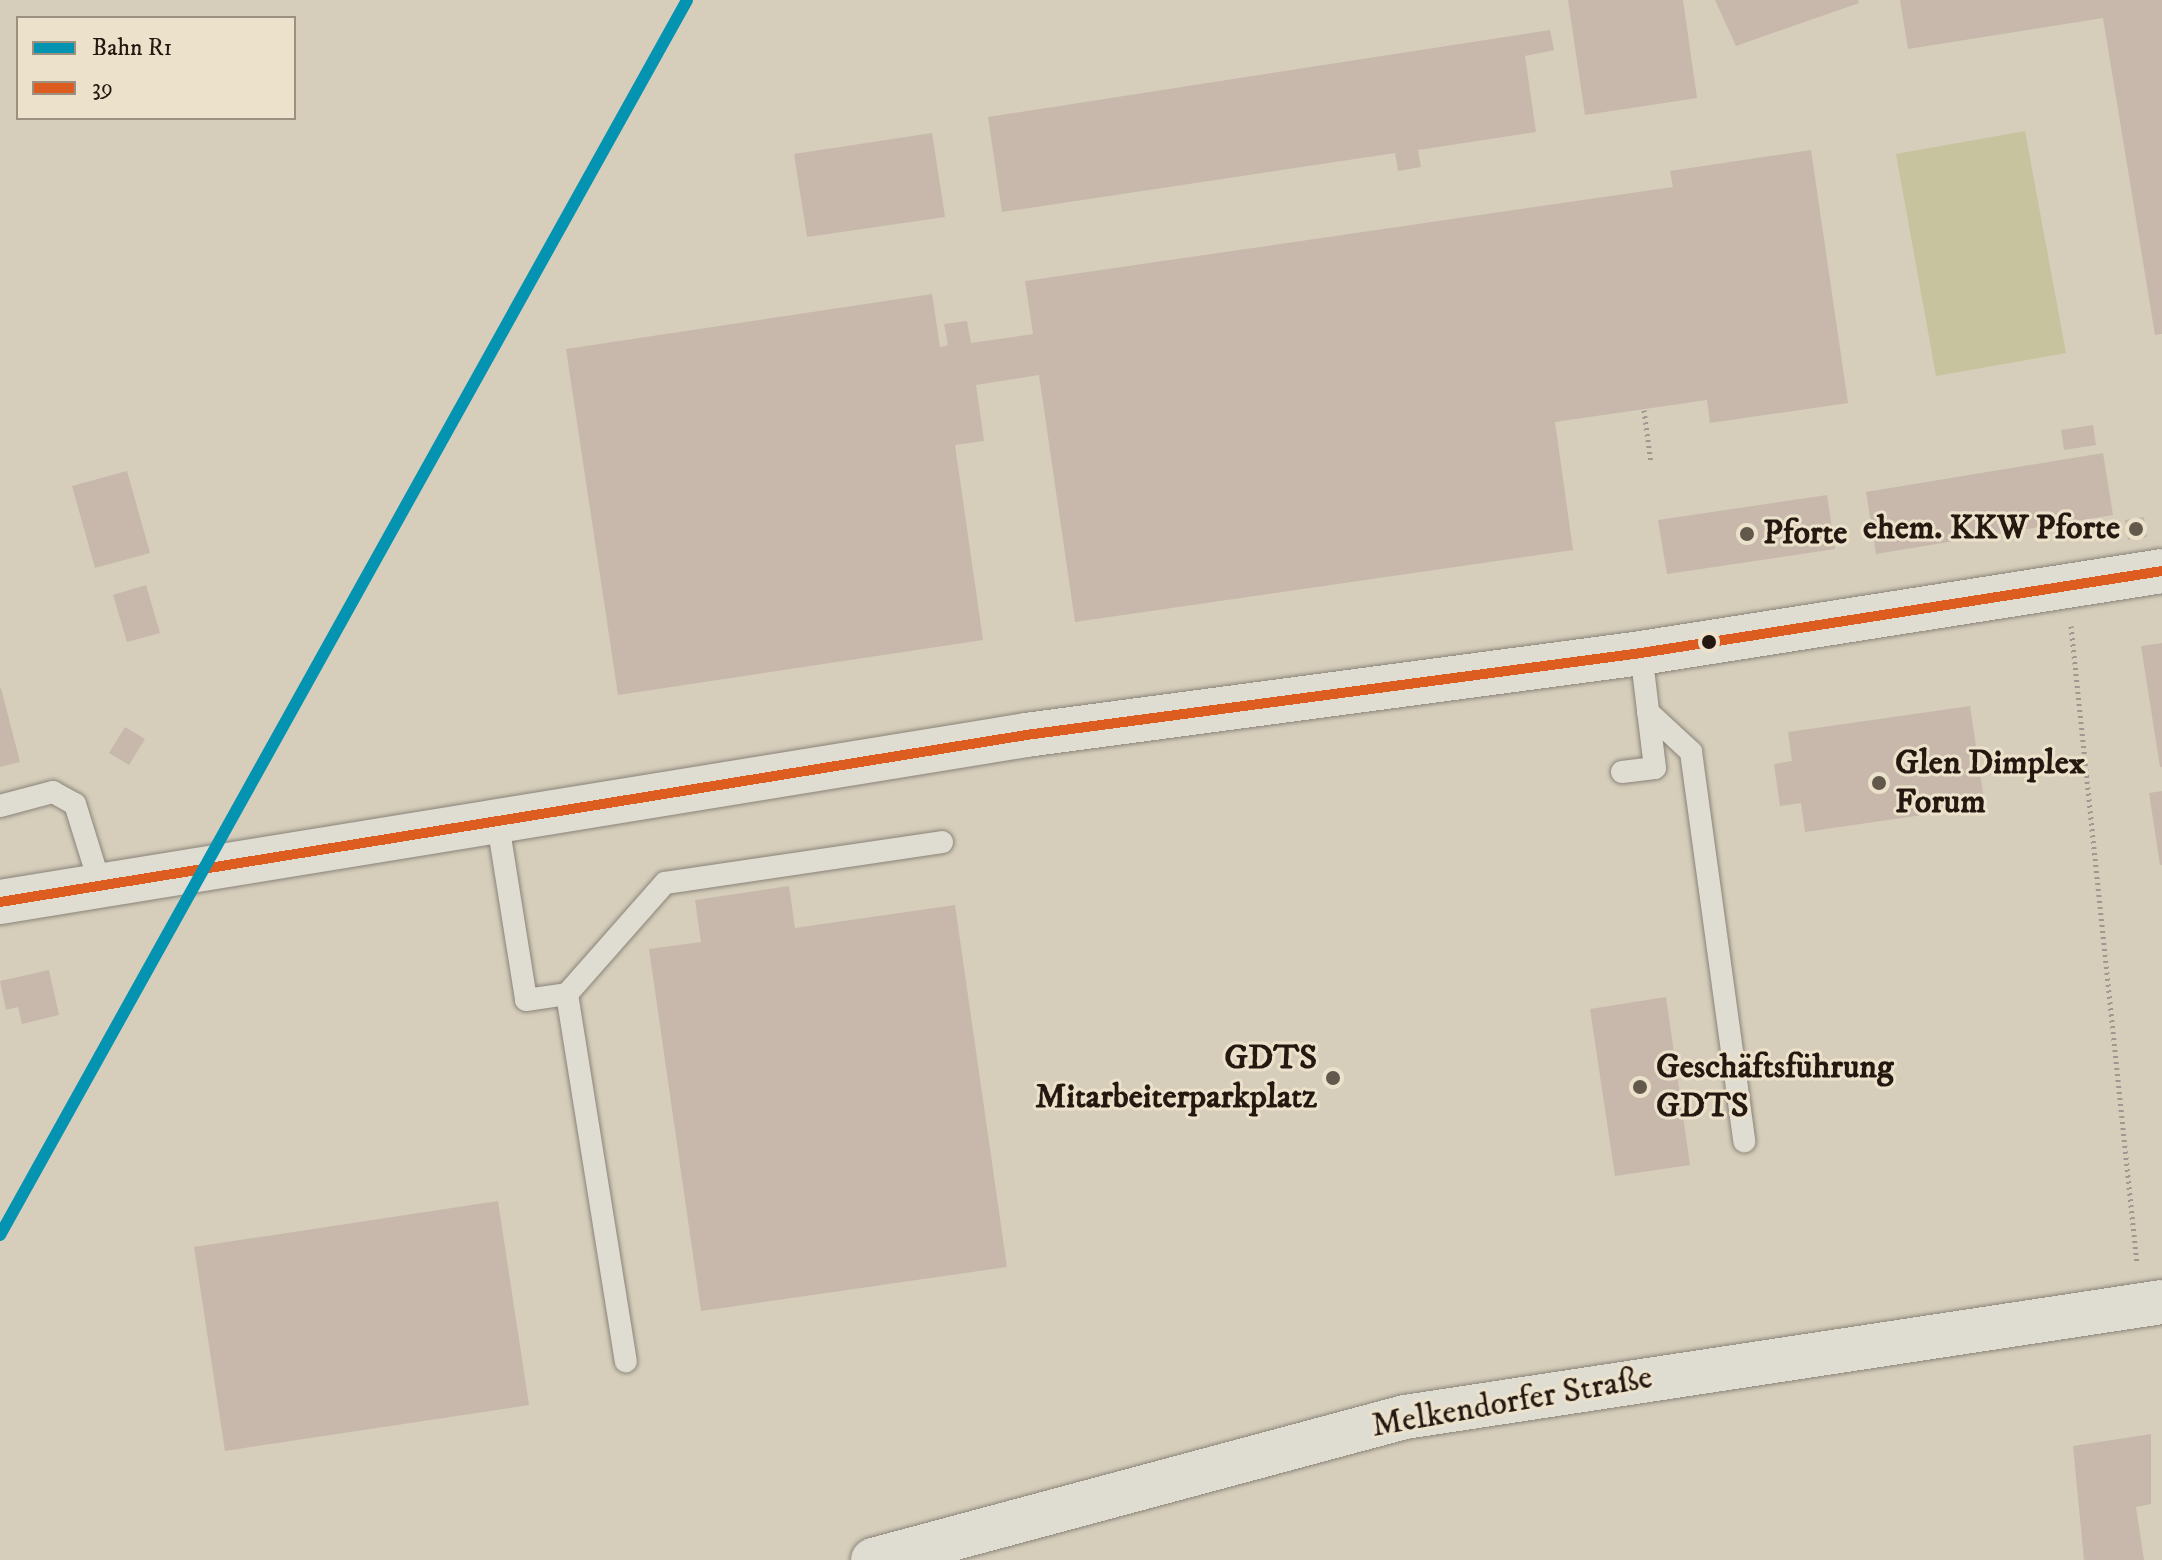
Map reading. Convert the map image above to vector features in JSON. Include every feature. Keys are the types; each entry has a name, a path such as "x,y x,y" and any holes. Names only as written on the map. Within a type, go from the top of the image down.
{"street":[{"path":"0,902 99,881 1026,735 1641,653 2162,571"},
{"name":"Melkendorfer Straße","path":"873,1560 1405,1417 2152,1304"}],"lane":[{"path":"1622,772 1655,768 1641,653"},
{"path":"1648,712 1691,752 1744,1141"},
{"path":"0,806 53,792 75,804 99,881"},
{"path":"497,818 526,1000 567,994 665,883 942,842"},
{"path":"567,994 626,1361"}],"path":[{"path":"1644,410 1651,463"},
{"path":"2067,585 2152,1304"}],"shaded area":[{"path":"2025,131 2066,353 1936,376 1896,154"}],"building":[{"path":"1568,0 1683,0 1697,98 1585,115"},
{"path":"1715,0 1858,0 1859,3 1736,46"},
{"path":"1900,0 2162,0 2162,334 2155,335 2103,18 1908,49"},
{"path":"1550,30 1554,50 1525,56 1536,132 1418,150 1421,167 1398,171 1395,153 1002,212 988,117"},
{"path":"932,133 945,217 807,237 794,154"},
{"path":"1811,150 1848,403 1710,423 1707,400 1555,422 1573,550 1075,622 1039,375 976,385 984,441 955,445 983,640 618,695 566,349 932,294 940,347 948,345 944,324 967,321 971,343 1033,334 1025,281 1673,187 1670,171"},
{"path":"2093,425 2096,445 2064,450 2061,430"},
{"path":"2103,453 2113,515 1876,554 1866,492"},
{"path":"127,471 150,553 95,568 72,486"},
{"name":"Pforte","path":"1827,495 1835,549 1667,574 1658,520"},
{"name":"ehem. KKW Pforte","path":"2144,517 2147,537 2128,540 2125,520"},
{"path":"146,585 160,633 127,642 113,595"},
{"path":"2162,643 2162,767 2160,767 2141,646"},
{"path":"0,689 20,762 0,767"},
{"name":"Glen Dimplex Forum","path":"1970,706 1985,806 1805,832 1801,803 1780,806 1774,764 1792,761 1788,732"},
{"path":"125,727 145,739 129,765 109,753"},
{"path":"2162,791 2162,865 2160,865 2149,793"},
{"path":"789,886 795,928 955,905 1007,1267 701,1311 649,949 701,942 695,900"},
{"path":"49,970 59,1015 22,1024 18,1007 6,1010 0,981"},
{"name":"Geschäftsführung GDTS","path":"1666,997 1690,1165 1615,1176 1590,1009"},
{"path":"498,1201 529,1405 225,1451 194,1247"},
{"path":"2151,1434 2151,1504 2136,1507 2144,1560 2084,1560 2073,1446"}],"rail line":[{"name":"R1","path":"0,1235 687,0"}],"transit line":[{"name":"39","path":"0,902 1026,735 1641,653 2162,571"}],"place":[{"name":"ehem. KKW Pforte","path":"2136,529"},
{"name":"Pforte","path":"1747,534"},
{"name":"Glen Dimplex Forum","path":"1879,783"},
{"name":"GDTS Mitarbeiterparkplatz","path":"1333,1078"},
{"name":"Geschäftsführung GDTS","path":"1640,1087"}]}
